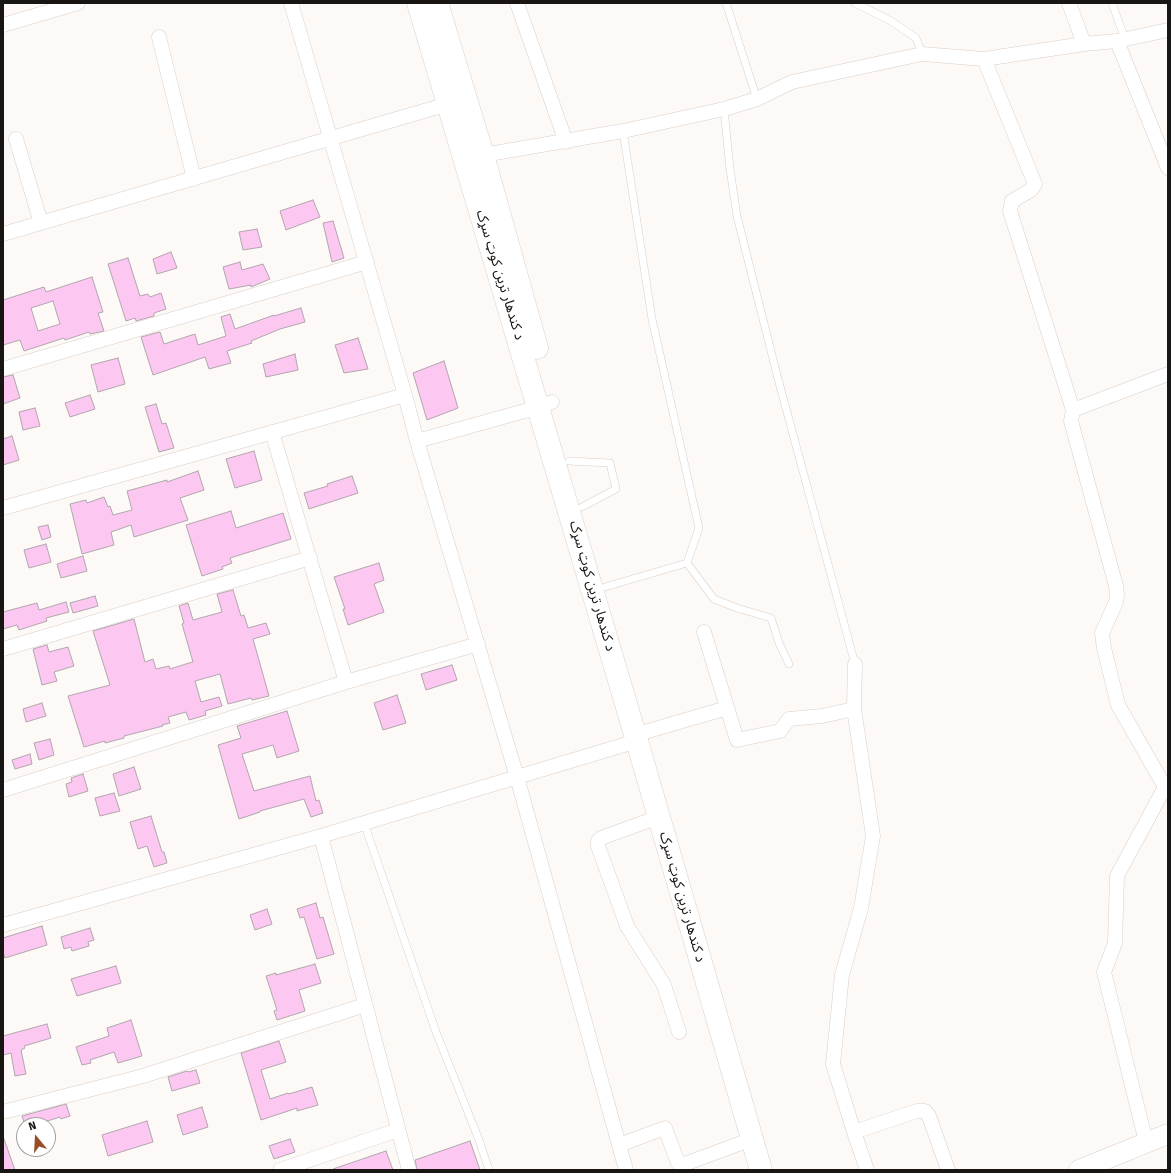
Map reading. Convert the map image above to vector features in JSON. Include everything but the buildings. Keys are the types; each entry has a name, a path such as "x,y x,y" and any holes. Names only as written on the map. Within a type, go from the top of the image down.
{"main road":[{"name":"د کندهار ترين کوټ سړک","path":"418,3 448,104 545,404 642,736 773,1170"},
{"name":"د کندهار ترين کوټ سړک","path":"437,3 483,156 545,404 569,461 605,587 642,736 659,817 761,1170"}],"street":[{"path":"3,25 78,3"},
{"path":"291,3 367,262 417,441 517,776 626,1170"},
{"path":"517,3 566,142"},
{"path":"1069,3 1084,44"},
{"path":"483,156 623,131 724,109 757,99 792,82 922,54 984,59 1121,40 1168,30"},
{"path":"159,37 194,179"},
{"path":"1121,40 1162,135 1168,168"},
{"path":"984,59 1035,184 1031,190 1012,201 1010,211 1073,410 1071,421 1116,586 1116,602 1102,633 1104,648 1118,705 1166,786 1117,876 1115,943 1104,972 1146,1142"},
{"path":"3,234 448,104"},
{"path":"16,139 41,223"},
{"path":"3,369 367,262"},
{"path":"1073,410 1168,374"},
{"path":"3,508 405,395"},
{"path":"417,441 545,404"},
{"path":"272,432 346,682"},
{"path":"3,649 310,558"},
{"path":"704,632 738,740 780,731 789,720 822,716 854,709"},
{"path":"3,790 346,682 478,644"},
{"path":"855,664 854,709 873,836 861,908 842,975 834,1064 866,1170"},
{"path":"3,925 321,836 517,776 727,708"},
{"path":"659,817 601,838 598,841 598,846 627,926 664,985 679,1032"},
{"path":"321,836 409,1170"},
{"path":"3,1112 143,1076 365,1005"},
{"path":"854,1132 917,1111 925,1111 929,1116 948,1170"},
{"path":"619,1145 665,1128 678,1163 682,1165 752,1140"},
{"path":"280,1170 398,1130"},
{"path":"1079,1170 1168,1134"}],"lane":[{"path":"726,3 757,99"},
{"path":"855,3 891,21 916,38 922,54"},
{"path":"1112,3 1121,40"},
{"path":"724,109 730,169 737,216 779,382 855,664"},
{"path":"623,131 652,318 699,528 687,563"},
{"path":"569,461 610,463 616,489 582,507"},
{"path":"605,587 687,563"},
{"path":"687,563 714,599 737,608 771,618 779,643 789,664"},
{"path":"364,823 436,1032 479,1140 489,1170"}]}
